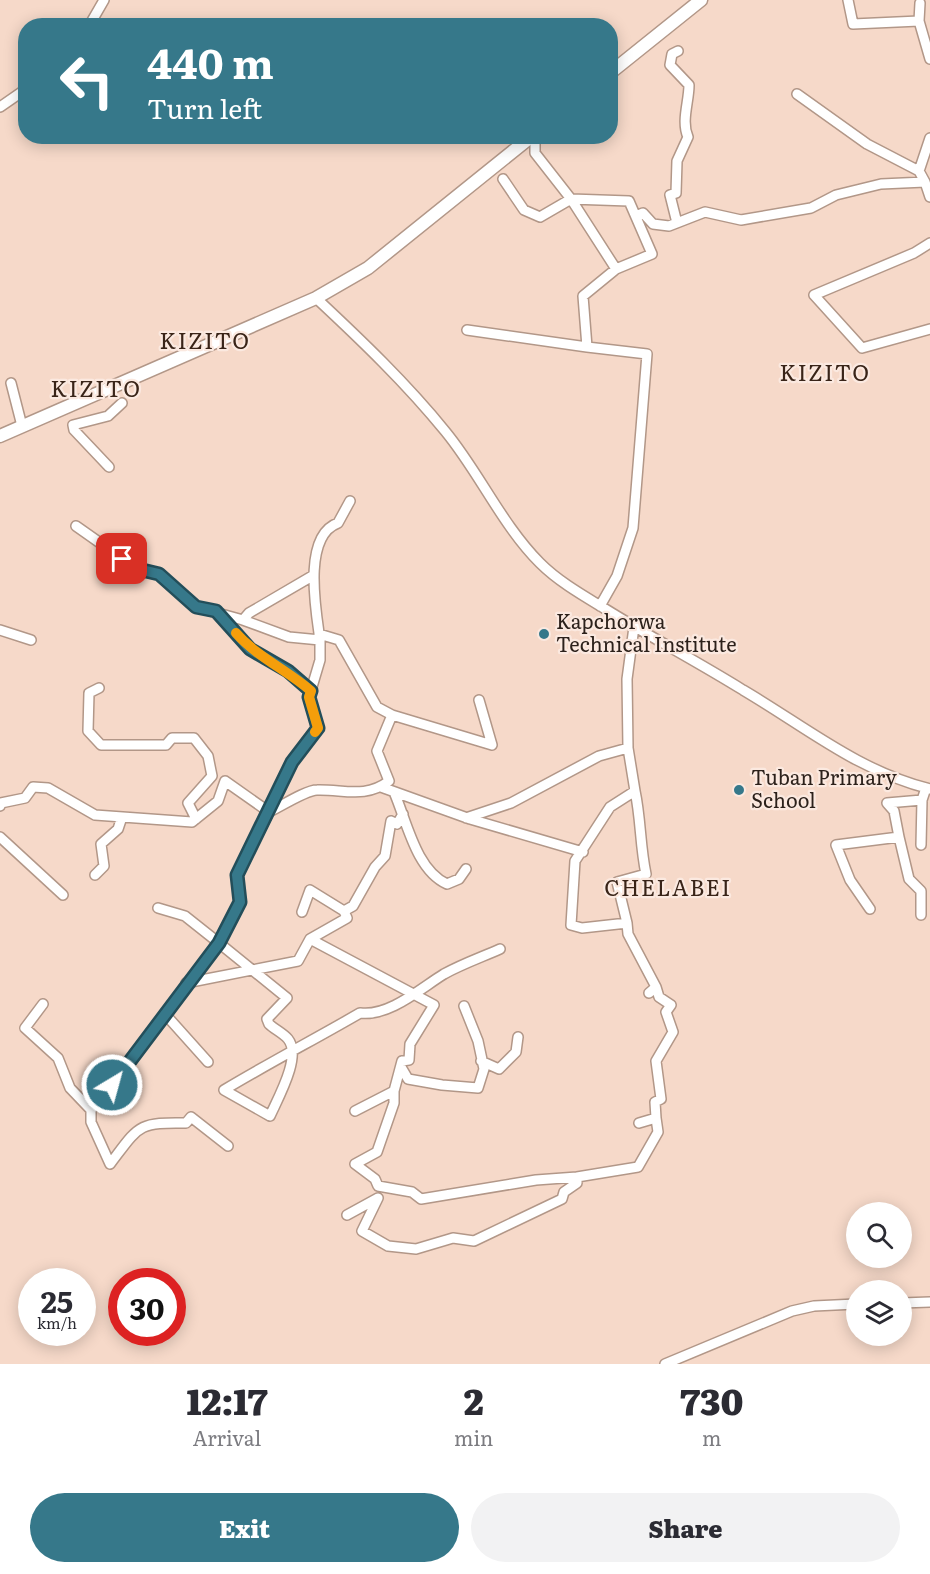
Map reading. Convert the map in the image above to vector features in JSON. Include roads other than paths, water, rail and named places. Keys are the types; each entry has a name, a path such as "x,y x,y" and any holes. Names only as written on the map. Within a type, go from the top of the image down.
{"main road":[{"path":"618,66 700,0"},
{"path":"0,436 316,298 368,268 523,144"}],"street":[{"path":"94,18 104,0"},
{"path":"848,0 853,24 919,21"},
{"path":"920,3 919,21 930,59"},
{"path":"677,223 670,195 676,193 677,161 688,137 684,128 689,99 689,85 670,65 672,54 678,51"},
{"path":"797,94 867,144 920,171 930,197"},
{"path":"0,107 18,95"},
{"path":"920,171 930,138"},
{"path":"533,144 534,153 571,199 616,269"},
{"path":"502,179 524,210 540,217 571,199 629,201 652,254 616,269 583,296 587,347"},
{"path":"636,216 643,213 653,224 669,226 705,212 741,220 811,208 836,195 881,184 925,182"},
{"path":"930,243 915,253 814,295 862,348 930,329"},
{"path":"316,298 386,364 446,431 530,552 550,572 634,627 743,689 861,764 902,782 928,788 922,800 921,845"},
{"path":"467,330 647,354 633,528 617,576 600,606"},
{"path":"11,383 22,426"},
{"path":"109,467 74,430 74,425 108,416 122,404"},
{"path":"228,1146 191,1117 186,1123 151,1122 137,1129 110,1164 91,1122 91,1110 186,983 219,943 240,902 237,875 292,762 318,728 309,697 320,660 313,589 314,575 320,541 331,526 338,523 350,501"},
{"path":"76,526 138,569 159,574 196,607 216,611 290,637 339,640 377,707 392,715 492,746 479,700"},
{"path":"243,620 249,613 314,575"},
{"path":"216,611 250,649 288,671 311,691"},
{"path":"310,939 434,1005 410,1044 409,1060 402,1061 393,1102 377,1152 355,1164 375,1179 378,1186 412,1192 421,1199 536,1180 577,1177 638,1167 658,1132 655,1102 661,1099 656,1061 673,1032 666,1012 671,1005 652,990 628,934 617,882 646,874 642,854 642,821 628,748 627,679 634,627"},
{"path":"0,630 31,640"},
{"path":"99,687 89,693 88,731 101,745 166,745 172,738 194,738 208,756 212,776 188,803 196,819"},
{"path":"269,812 315,790 328,793 376,790 389,781 377,751 392,715"},
{"path":"466,818 511,803 599,756 628,748"},
{"path":"0,806 1,803 25,798 33,787 48,788 95,815 192,822 218,801 225,781 269,812"},
{"path":"381,787 466,818 583,852"},
{"path":"627,923 582,928 571,925 575,861 583,852 610,807 635,791"},
{"path":"394,792 424,865 435,879 447,884 459,879 466,869"},
{"path":"921,915 921,891 909,879 894,811 887,803 922,800"},
{"path":"344,911 353,906 375,867 385,856 391,821 397,824 404,814"},
{"path":"95,875 104,866 102,844 118,829 122,817"},
{"path":"0,837 63,895"},
{"path":"870,909 850,880 836,845 899,837"},
{"path":"186,983 298,961 310,939 347,918 344,911 310,890 302,912"},
{"path":"158,908 185,916 254,969 287,998 267,1019 268,1024 287,1037 292,1053 288,1076 270,1116 224,1090 262,1066 292,1053 360,1013 369,1014 415,995 444,974 500,949"},
{"path":"43,1005 25,1028 58,1058 70,1088 91,1110"},
{"path":"401,1067 408,1079 478,1088 484,1069 478,1041 464,1006"},
{"path":"165,1014 208,1062"},
{"path":"481,1061 499,1069 516,1052 518,1036"},
{"path":"355,1111 394,1091"},
{"path":"639,1123 656,1118"},
{"path":"346,1215 378,1198 362,1231 388,1246 416,1249 453,1238 474,1240 562,1199 564,1192 577,1184 577,1177"},
{"path":"912,1303 930,1302"},
{"path":"665,1364 792,1311 814,1306 846,1304"}],"place":[{"name":"Kapchorwa Technical Institute","path":"544,634"},
{"name":"Tuban Primary School","path":"739,790"}],"district":[{"name":"KIZITO","path":"205,341"},
{"name":"KIZITO","path":"825,373"},
{"name":"KIZITO","path":"96,389"},
{"name":"CHELABEI","path":"668,888"}]}
